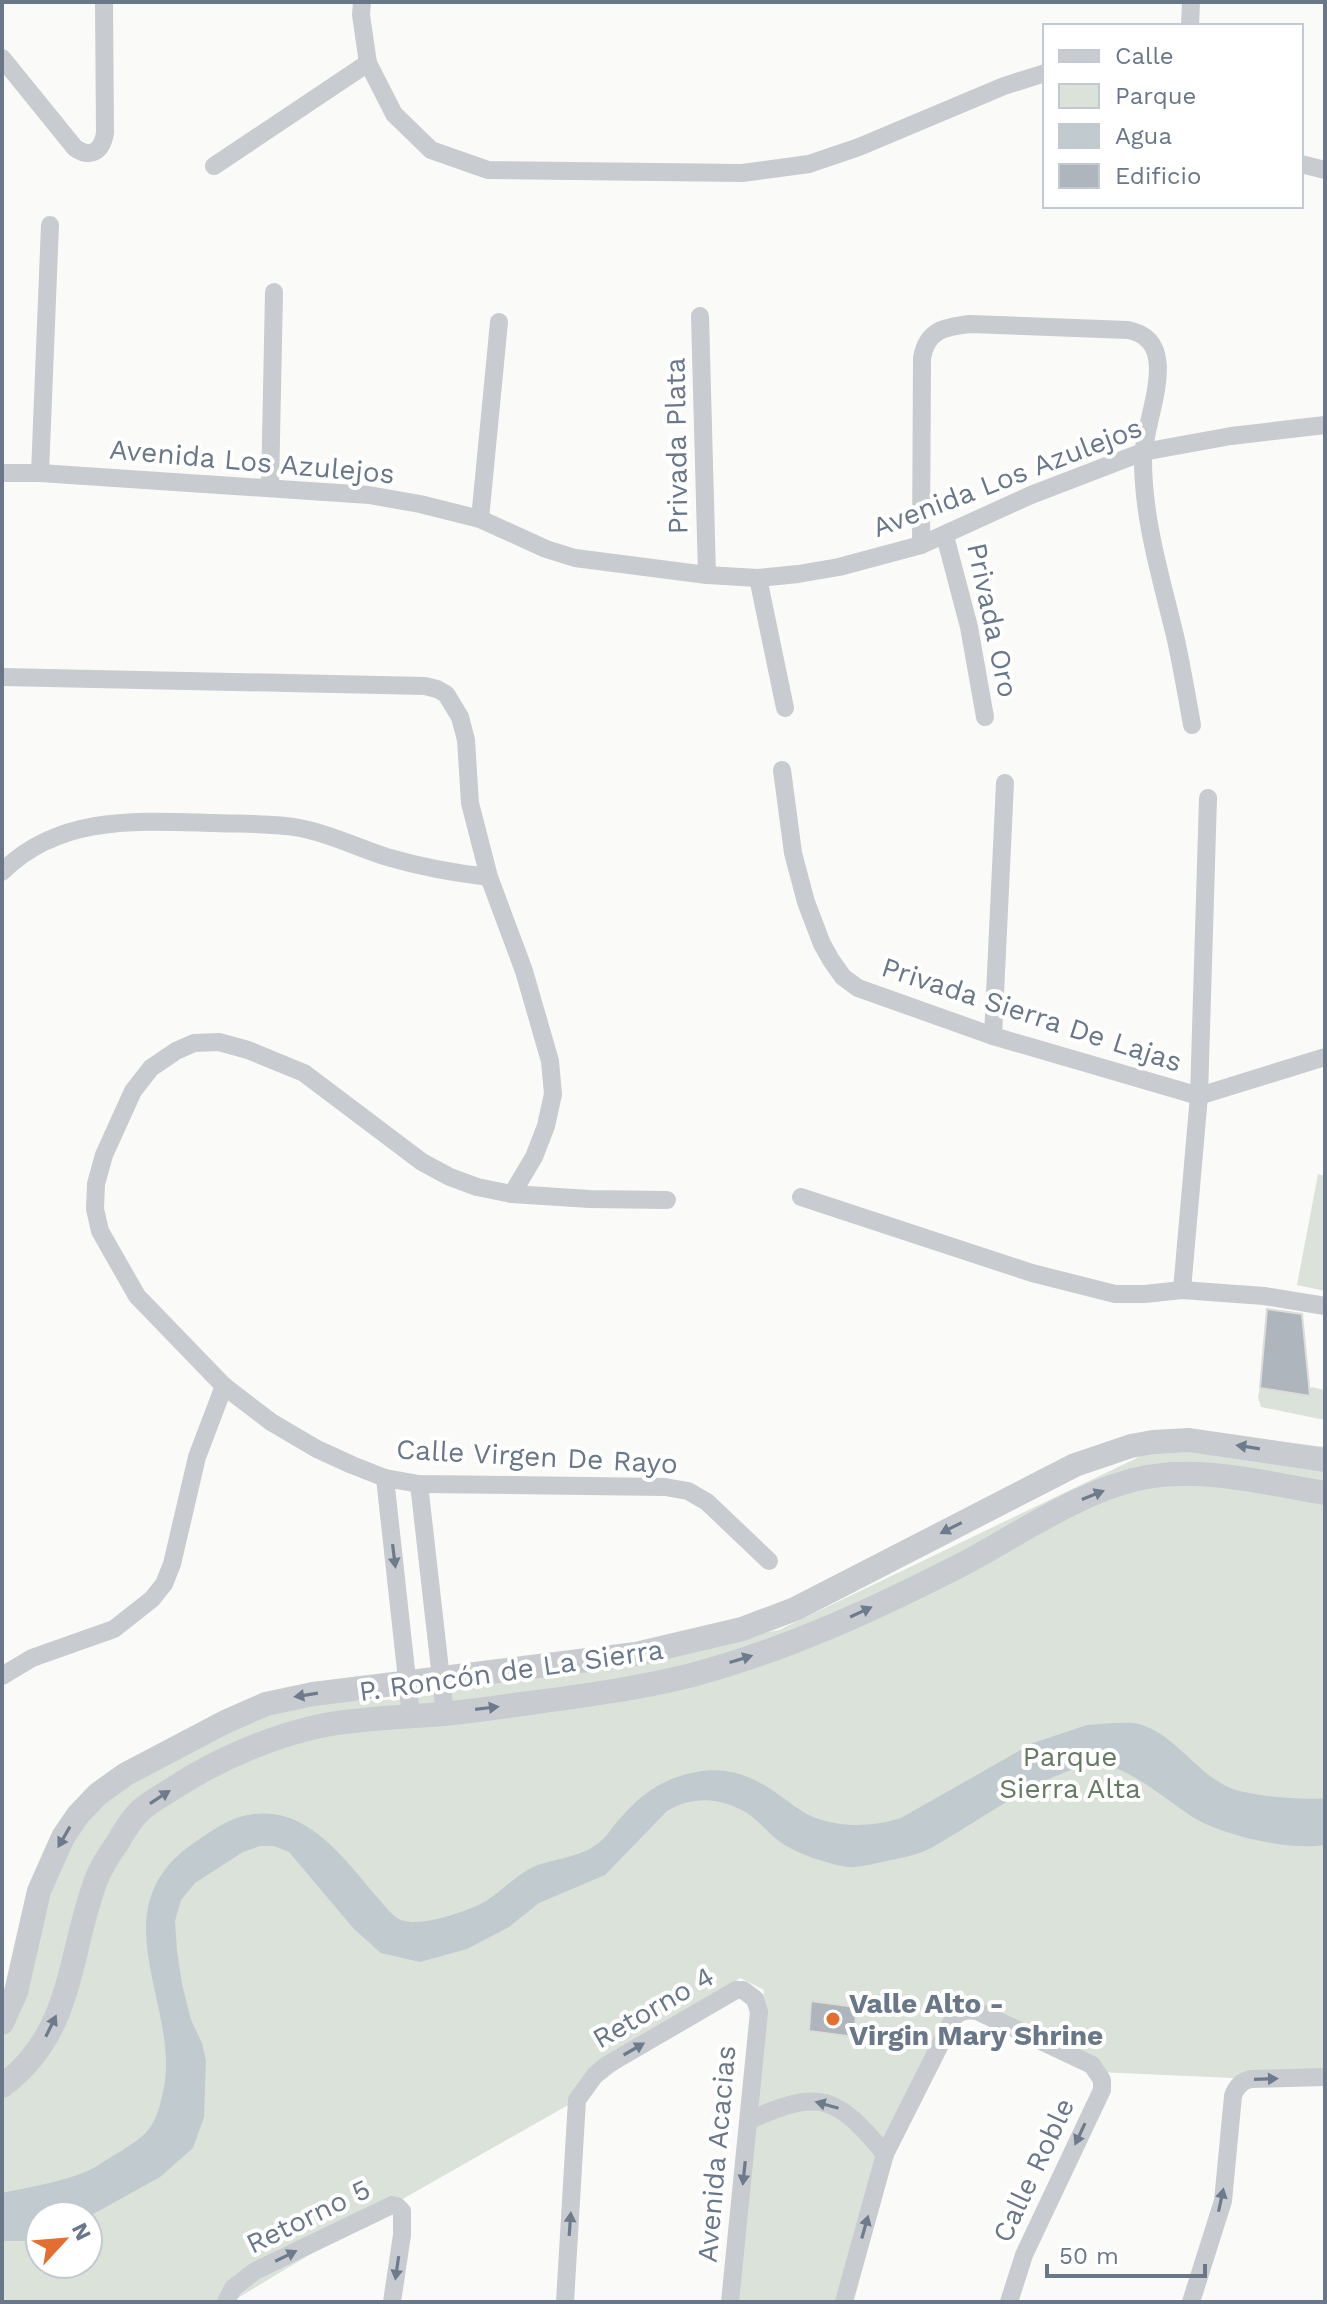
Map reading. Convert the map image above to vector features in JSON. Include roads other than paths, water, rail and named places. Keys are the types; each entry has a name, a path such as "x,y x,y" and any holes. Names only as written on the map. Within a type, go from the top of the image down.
{"street":[{"path":"2,58 75,148 90,154 97,151 105,133 104,2"},
{"path":"362,2 368,63 394,114 431,150 488,170 742,173 809,164 859,147 1004,86 1043,74"},
{"path":"1190,24 1191,2"},
{"path":"214,166 368,63"},
{"path":"1303,164 1325,170"},
{"path":"40,473 50,225"},
{"path":"270,488 274,292"},
{"name":"Privada Plata","path":"700,316 707,575"},
{"path":"480,519 499,322"},
{"path":"921,545 922,358 929,337 950,326 970,324 1140,332 1155,347 1159,365 1143,452 1143,489 1155,561 1176,639 1192,725"},
{"name":"Avenida Los Azulejos","path":"2,473 369,495 480,519 546,549 575,558 707,575 758,578 839,567 921,545 1031,495 1143,452 1231,436 1325,425"},
{"name":"Privada Oro","path":"945,536 969,627 985,717"},
{"path":"758,578 785,708"},
{"path":"2,677 425,686 446,694 460,717 466,740 470,803 489,877 524,971 550,1061 553,1094 546,1126 534,1157 512,1194"},
{"name":"Privada Sierra De Lajas","path":"782,770 798,876 822,944 843,977 858,988 993,1036 1199,1096 1325,1057"},
{"path":"993,1036 1005,783"},
{"path":"1182,1290 1199,1096 1208,798"},
{"path":"2,872 40,845 81,827 134,820 301,828 386,857 443,872 489,877"},
{"name":"Calle Virgen De Rayo","path":"667,1200 512,1194 477,1187 422,1162 304,1073 248,1050 219,1042 194,1043 176,1051 151,1068 133,1091 104,1155 96,1184 95,1209 100,1231 137,1296 224,1386 271,1422 317,1449 385,1478 419,1484 665,1487 688,1491 716,1509 769,1561"},
{"path":"801,1197 1032,1273 1115,1294 1182,1290 1264,1296 1325,1306"},
{"path":"2,1676 32,1658 114,1629 144,1606 164,1584 172,1564 197,1457 224,1386"},
{"name":"P. Roncón de La Sierra","path":"2,2023 16,1992 34,1908 49,1866 78,1815 98,1794 126,1774 266,1704 313,1694 636,1654 742,1629 795,1609 1075,1465 1103,1454 1153,1442 1189,1440 1325,1460"},
{"name":"P. Roncón de La Sierra","path":"2,2086 32,2058 67,1994 95,1881 107,1858 139,1811 223,1760 275,1739 326,1725 445,1714 606,1693 693,1674 790,1644 823,1630 959,1565 1071,1504 1151,1476 1220,1476 1325,1493"},
{"path":"385,1478 411,1716"},
{"path":"419,1484 445,1714"},
{"path":"988,1510 1005,1541"},
{"name":"Retorno 4","path":"565,2302 577,2100 595,2075 607,2065 736,1990 750,1994 759,2012"},
{"name":"Calle Roble","path":"885,2154 946,2031 959,2012 977,2011 1092,2065 1102,2080 1102,2090 1024,2255 1009,2302"},
{"name":"Avenida Acacias","path":"730,2302 759,2012"},
{"path":"1191,2302 1223,2201 1235,2090 1245,2080 1325,2077"},
{"path":"750,2120 782,2106 810,2100 840,2107 861,2124 885,2154 844,2302"},
{"name":"Retorno 5","path":"226,2302 233,2288 255,2271 392,2205 402,2211 402,2235 392,2302"}],"water":[{"path":"1136,1723 1151,1729 1215,1779 1235,1790 1274,1797 1325,1798 1325,1845 1277,1844 1224,1831 1196,1819 1124,1772 1102,1765 1083,1767 1038,1784 924,1851 856,1867 830,1863 793,1850 751,1816 727,1804 707,1800 687,1802 667,1811 605,1875 539,1903 509,1927 467,1949 420,1962 381,1953 354,1929 289,1852 274,1846 260,1846 243,1852 195,1883 181,1900 175,1921 182,1984 206,2061 204,2117 193,2148 160,2177 104,2208 104,2200 24,2200 24,2241 2,2241 2,2193 58,2181 90,2170 136,2141 153,2123 160,2104 166,2067 146,1931 150,1899 165,1870 195,1842 229,1821 257,1814 279,1815 298,1821 332,1846 393,1914 405,1921 424,1921 446,1917 478,1905 533,1867 587,1850 603,1839 644,1796 659,1785 691,1773 716,1770 740,1774 813,1817 846,1825 868,1825 901,1818 1033,1743 1087,1725"}],"place":[{"name":"Valle Alto - Virgin Mary Shrine","path":"833,2019"}],"park label":[{"name":"Parque Sierra Alta","path":"1070,1772"}]}
